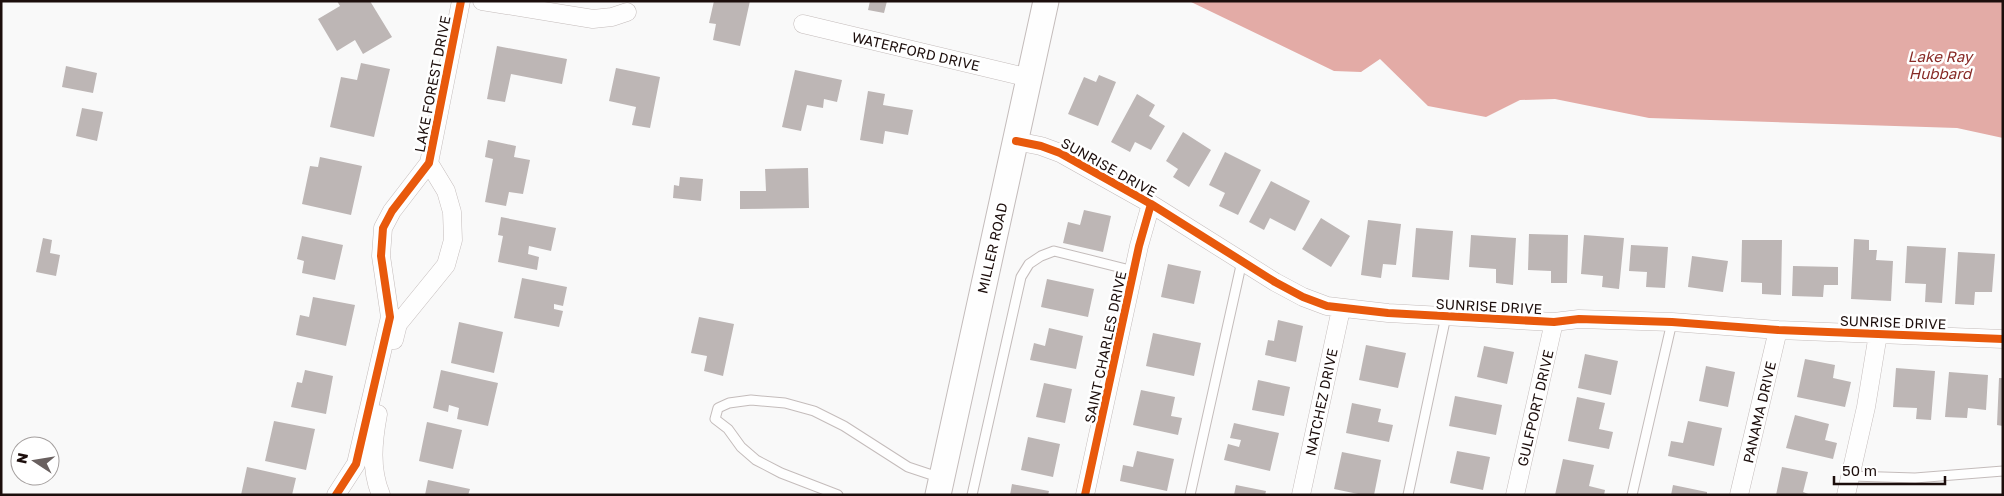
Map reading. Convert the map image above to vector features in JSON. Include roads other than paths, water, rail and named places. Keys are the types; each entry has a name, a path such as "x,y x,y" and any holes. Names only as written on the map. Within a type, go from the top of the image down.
{"main road":[{"name":"MILLER ROAD","path":"940,486 1046,1"}],"street":[{"name":"LAKE FOREST DRIVE","path":"382,495 375,474 372,452 377,395 390,317 381,256 383,228 392,211 429,163 461,1"},
{"path":"482,1 593,19 612,17 627,12"},
{"name":"WATERFORD DRIVE","path":"803,24 1030,78"},
{"name":"SUNRISE DRIVE","path":"1016,141 1041,146 1060,153 1151,204 1303,297 1326,306 1341,309 1554,322 1579,319 1672,322 1778,330 2003,339"},
{"name":"LAKE FOREST DRIVE","path":"336,495 356,464 398,324 446,265 452,240 452,212 446,191 429,163"},
{"name":"SAINT CHARLES DRIVE","path":"1085,495 1134,271 1151,204"},
{"name":"NATCHEZ DRIVE","path":"1302,495 1341,309"},
{"name":"GULFPORT DRIVE","path":"1515,495 1554,322"},
{"name":"PANAMA DRIVE","path":"1739,495 1778,330"},
{"path":"1846,495 1866,407 1878,334"}],"lane":[{"path":"972,495 1021,277 1029,264 1041,256 1054,251 1134,271"},
{"path":"1190,495 1242,261"},
{"path":"1408,495 1446,316"},
{"path":"1632,495 1672,322"},
{"path":"838,495 781,473 756,460 741,447 728,429 715,420 718,408 729,403 751,400 785,402 814,410 844,426 940,486"},
{"path":"1851,476 1915,478 2003,471"}],"water":[{"name":"Lake Ray Hubbard","path":"1189,1 2003,1 2003,138 1957,128 1649,118 1555,99 1520,100 1486,117 1428,106 1380,59 1361,72 1334,71"}]}
